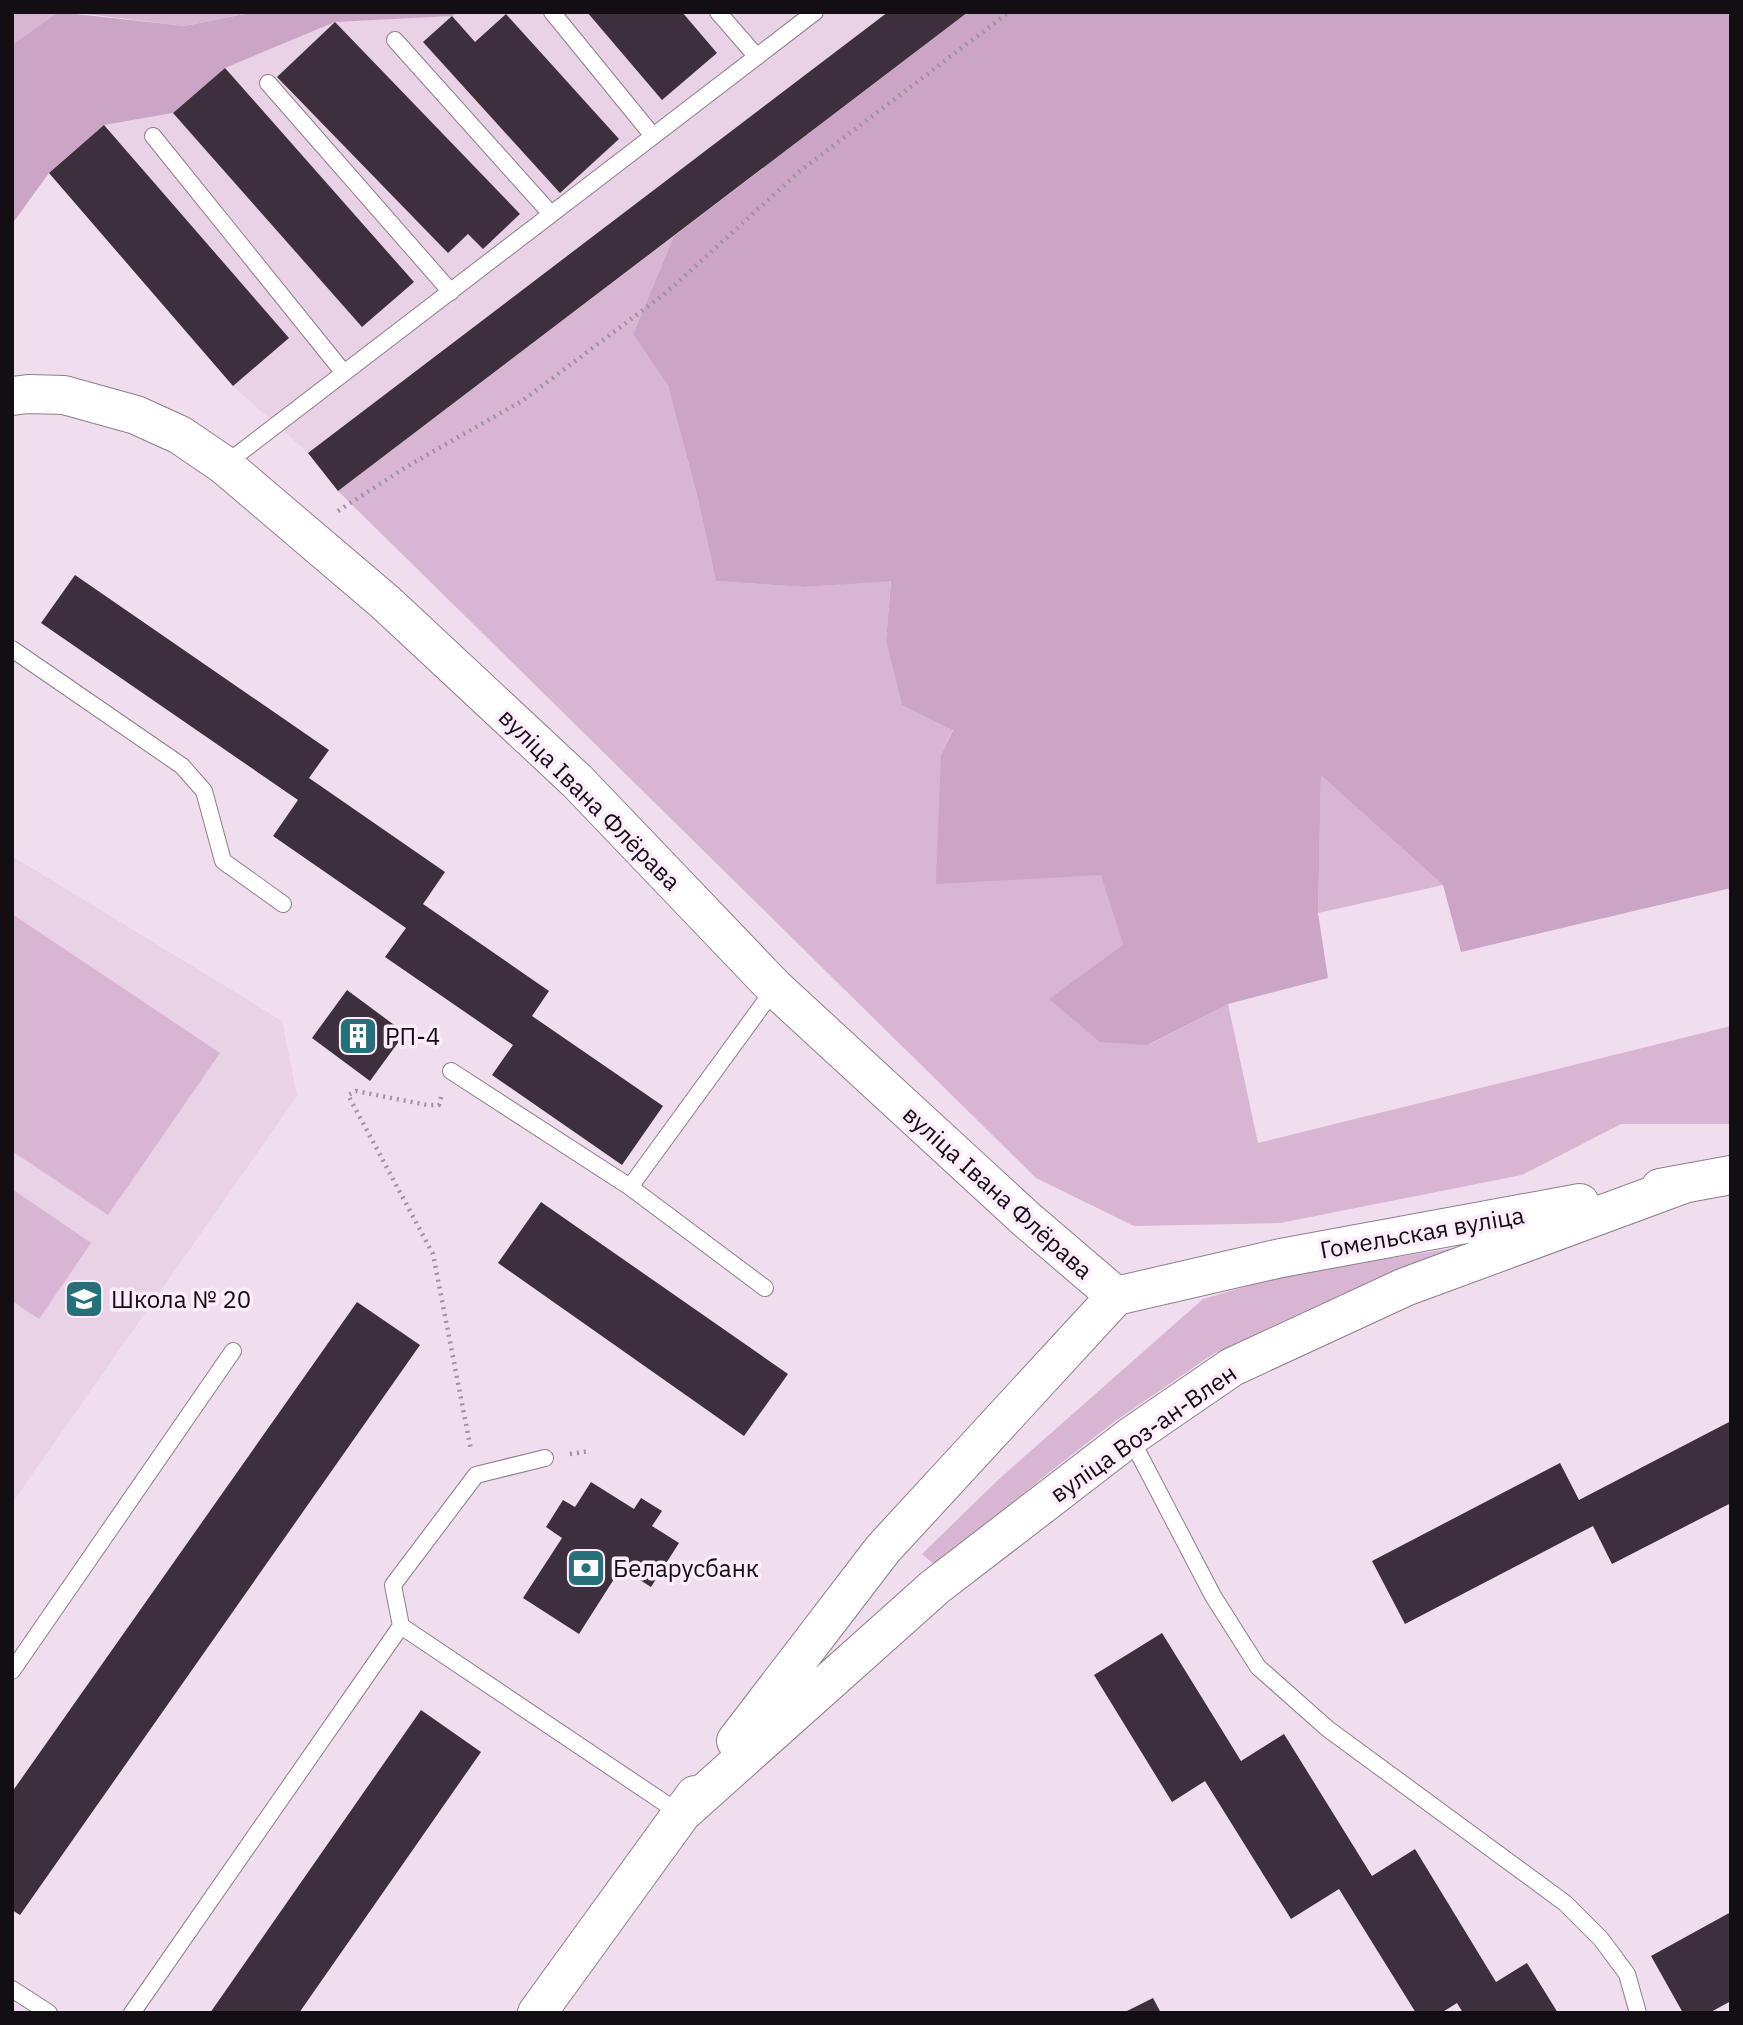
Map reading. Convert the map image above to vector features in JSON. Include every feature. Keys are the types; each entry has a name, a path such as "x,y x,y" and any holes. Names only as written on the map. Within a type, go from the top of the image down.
{"main road":[{"name":"вуліца Івана Флёрава","path":"12,396 64,395 136,415 180,435 224,465 386,602 577,781 775,988 1026,1219 1115,1296"},
{"name":"Гомельская вуліца","path":"1115,1296 1281,1258 1731,1175"},
{"name":"вуліца Воз-ан-Влен","path":"681,1814 935,1587 1130,1437 1232,1367 1392,1293 1684,1184"},
{"name":"вуліца Воз-ан-Влен","path":"537,2013 681,1814 883,1549 1115,1296"}],"lane":[{"path":"552,12 653,136"},
{"path":"718,12 757,57"},
{"path":"224,465 815,12"},
{"path":"395,40 551,214"},
{"path":"268,83 451,292"},
{"path":"153,136 344,373"},
{"path":"12,649 182,766 204,791 223,861 283,904"},
{"path":"630,1187 775,988"},
{"path":"451,1071 630,1187 765,1288"},
{"path":"12,1671 233,1350"},
{"path":"1130,1437 1213,1597 1258,1667 1328,1729 1565,1903 1601,1939 1628,1974 1638,2013"},
{"path":"545,1458 476,1475 393,1585 401,1626 681,1814"},
{"path":"132,2013 401,1626"},
{"path":"12,1989 49,2013"}],"path":[{"path":"310,539 343,507 411,464 522,401 667,292 800,171 1009,12"},
{"path":"451,1071 439,1105 356,1091 348,1095 433,1254 476,1475"}],"shaded area":[{"path":"12,12 58,12 12,45"},
{"path":"58,12 185,26 254,12 458,12 452,16 335,22 225,68 173,113 104,125 49,173 12,224 12,45"},
{"path":"69,12 254,12 185,26"},
{"path":"458,12 968,12 338,491 308,453 233,386 49,173 104,125 173,113 225,68 335,22 452,16"},
{"path":"968,12 1731,12 1731,888 1461,952 1443,885 1321,775 1318,913 1328,978 1228,1004 1148,1045 1100,1042 1049,999 1123,945 1101,875 936,884 941,755 953,730 902,705 886,640 891,581 804,587 716,581 698,499 668,386 633,334 674,236"},
{"path":"674,236 633,334 668,386 698,499 716,581 804,587 891,580 886,640 953,729 941,755 1102,875 1149,1045 1228,1004 1258,1143 1731,1026 1731,1124 1621,1124 1522,1175 1280,1223 1134,1226 1036,1178 338,491"},
{"path":"1321,774 1443,885 1318,913"},
{"name":"Школа № 20","path":"12,856 282,1021 297,1096 12,1503"},
{"path":"12,914 220,1053 108,1215 12,1151"},
{"path":"12,1189 91,1243 39,1319 12,1301"},
{"path":"1461,1247 1342,1295 1213,1354 1114,1422 936,1566 922,1554 999,1479 1203,1299 1289,1274"}],"building":[{"path":"587,12 682,12 717,53 662,100"},
{"path":"888,12 968,12 338,491 308,453"},
{"path":"506,14 619,139 560,193 423,42 452,16 475,42"},
{"path":"335,22 520,214 483,249 468,234 448,253 277,77"},
{"path":"225,68 414,282 362,327 173,113"},
{"path":"104,125 289,338 233,386 49,173"},
{"path":"75,575 329,750 309,778 445,872 423,904 549,991 532,1016 663,1106 622,1165 492,1075 513,1045 385,957 406,928 273,836 298,800 41,623"},
{"name":"РП-4","path":"347,990 405,1033 370,1081 312,1038"},
{"path":"541,1202 788,1374 744,1436 498,1263"},
{"path":"357,1302 420,1345 20,1915 12,1910 12,1792"},
{"path":"1731,1421 1731,1503 1612,1564 1593,1526 1405,1624 1372,1561 1560,1463 1579,1500"},
{"path":"591,1482 634,1509 641,1498 662,1511 652,1526 679,1543 651,1587 621,1568 579,1634 523,1598 562,1538 546,1527 563,1500 575,1507"},
{"path":"1162,1633 1241,1761 1284,1734 1372,1876 1415,1849 1496,1982 1527,1963 1558,2013 1463,2013 1457,2003 1441,2013 1416,2013 1339,1889 1291,1919 1205,1781 1172,1802 1094,1675"},
{"path":"421,1710 481,1752 299,2013 210,2013"},
{"path":"1731,1912 1731,2001 1709,2013 1683,2013 1651,1956"},
{"path":"1153,1998 1161,2013 1123,2013"}],"place":[{"name":"РП-4","path":"358,1036"},
{"name":"Школа № 20","path":"84,1299"},
{"name":"Беларусбанк","path":"586,1568"}]}
